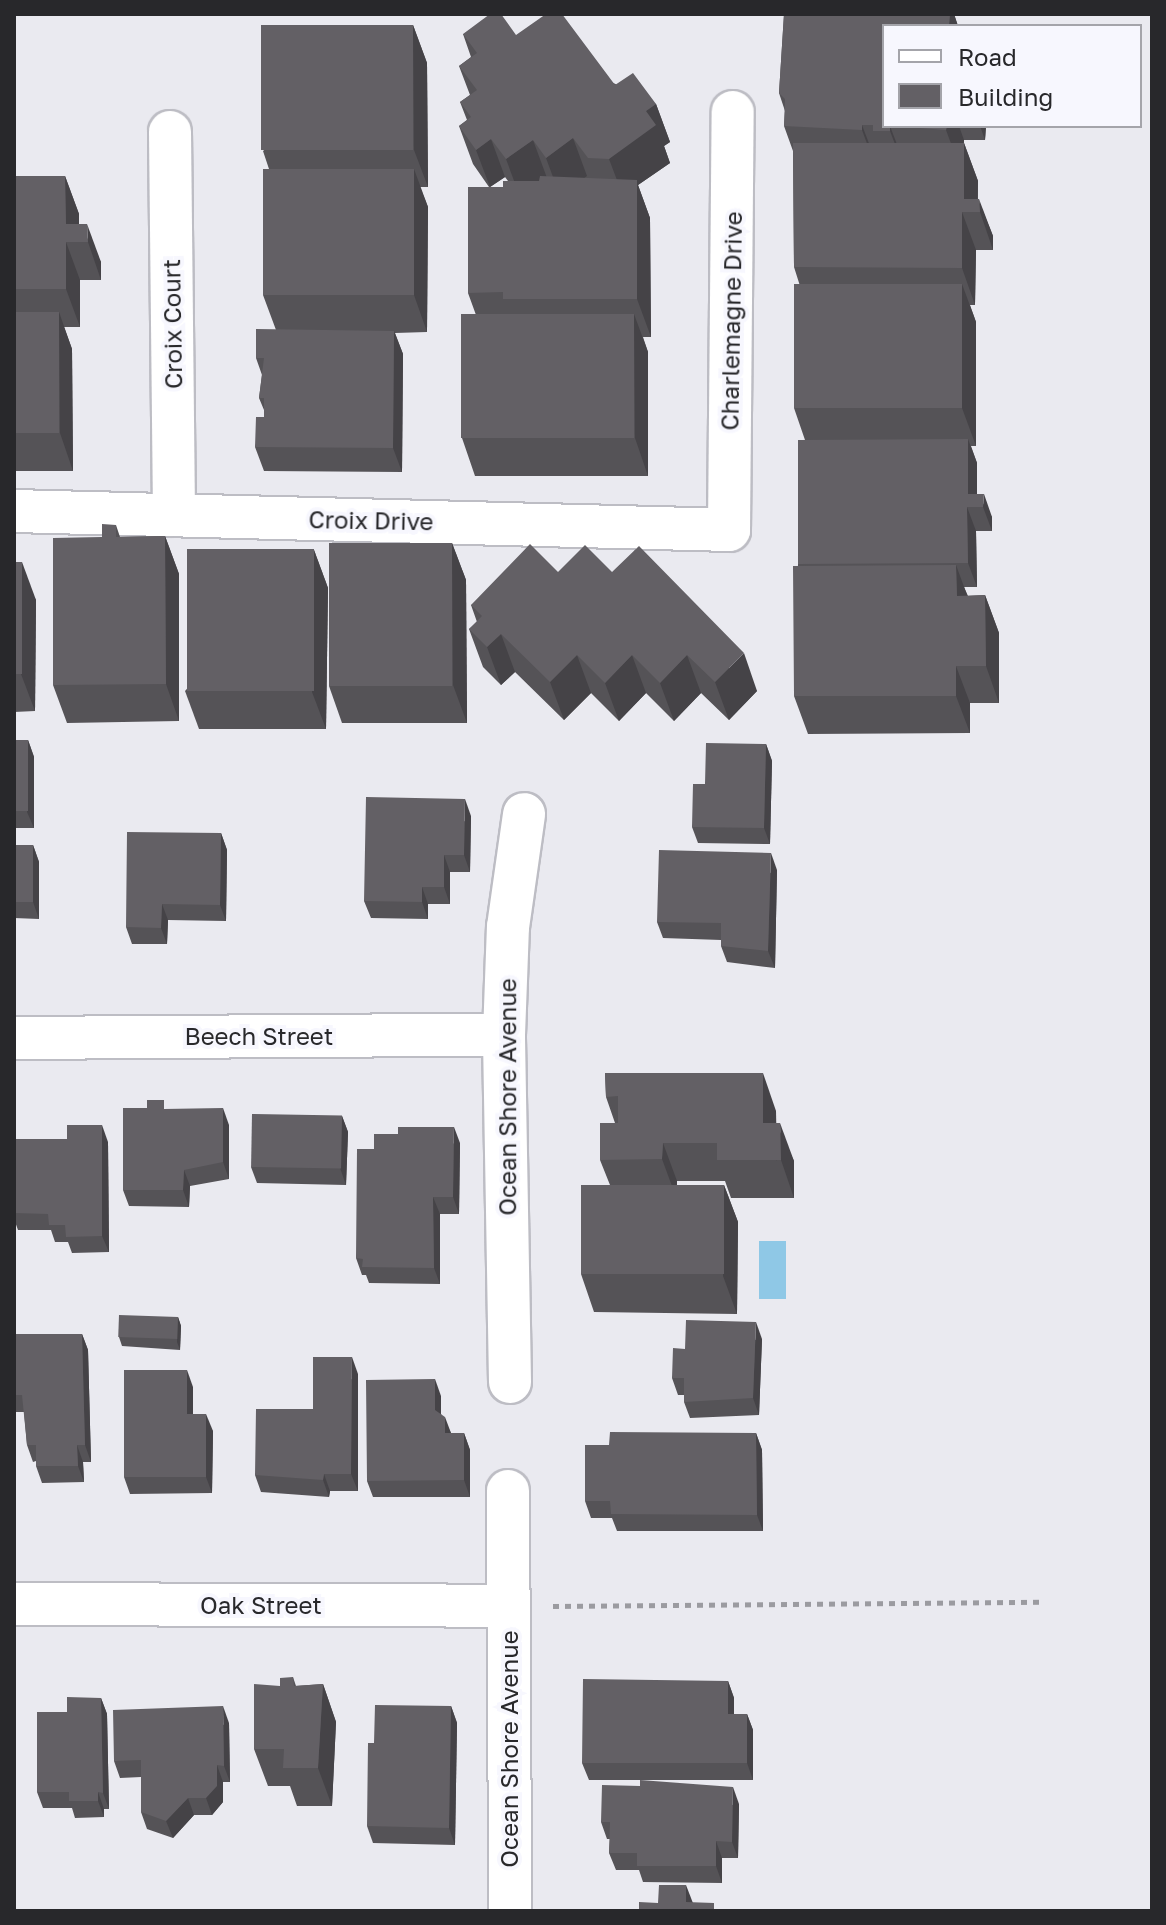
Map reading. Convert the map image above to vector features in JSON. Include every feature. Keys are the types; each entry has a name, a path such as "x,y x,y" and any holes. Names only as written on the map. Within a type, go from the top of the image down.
{"street":[{"name":"Charlemagne Drive","path":"729,530 733,112"},
{"name":"Croix Court","path":"170,132 174,515"},
{"name":"Croix Drive","path":"14,511 729,530"},
{"name":"Ocean Shore Avenue","path":"510,1382 504,1035 508,927 524,814"},
{"name":"Beech Street","path":"14,1038 504,1035"},
{"name":"Ocean Shore Avenue","path":"508,1491 510,1911"},
{"name":"Oak Street","path":"14,1604 508,1606"}],"path":[{"path":"508,1606 1042,1602"}],"water":[{"path":"759,1241 786,1241 786,1299 759,1299"}],"building":[{"path":"490,14 501,14 516,35 546,14 562,14 615,85 633,73 656,104 646,111 656,125 609,159 588,158 573,138 546,158 533,140 506,159 491,139 476,150 459,126 471,117 460,102 477,90 459,66 477,53 463,34"},
{"path":"784,14 950,14 949,24 882,24 882,128 890,128 890,131 873,131 873,125 862,125 862,130 784,126 785,99 779,93"},
{"path":"261,25 413,25 413,150 261,150"},
{"path":"793,143 964,143 964,199 979,199 980,212 962,212 962,268 794,267"},
{"path":"263,169 414,169 414,295 263,295"},
{"path":"14,176 65,176 66,224 87,224 88,242 66,242 66,289 14,289"},
{"path":"540,176 637,180 637,299 503,299 503,292 468,293 468,187 503,187 503,181 539,181"},
{"path":"794,284 962,284 962,408 794,408"},
{"path":"14,312 59,312 59,433 14,433"},
{"path":"461,314 634,314 634,438 461,438"},
{"path":"256,329 394,331 393,448 255,447 256,417 264,417 264,398 259,398 264,358 256,358"},
{"path":"968,439 968,494 984,494 983,507 967,507 968,563 798,564 798,440"},
{"path":"102,524 116,525 116,537 165,536 166,684 53,685 53,538 102,537"},
{"path":"329,543 452,543 452,686 329,686"},
{"path":"530,544 558,572 585,545 612,572 639,546 744,653 715,682 687,655 660,683 632,655 605,683 577,655 550,682 501,634 487,647 469,629 482,616 471,605"},
{"path":"187,549 314,549 314,691 187,691"},
{"path":"14,562 22,562 22,674 14,674"},
{"path":"956,565 957,596 985,595 986,666 956,666 956,696 794,696 793,566"},
{"path":"14,740 28,740 28,811 14,811"},
{"path":"706,743 766,744 764,828 692,827 693,784 705,784"},
{"path":"366,797 465,799 464,855 444,855 444,887 422,887 422,902 364,901"},
{"path":"127,832 221,833 220,905 162,904 161,928 126,927"},
{"path":"14,845 33,845 33,902 14,902"},
{"path":"659,850 771,853 768,951 721,946 721,923 657,922"},
{"path":"605,1073 763,1073 763,1123 780,1123 781,1160 717,1160 717,1143 663,1143 662,1159 600,1160 600,1123 618,1123 618,1096 606,1097"},
{"path":"147,1100 164,1100 164,1109 223,1108 223,1162 184,1170 183,1190 123,1190 123,1108 147,1108"},
{"path":"252,1114 342,1116 341,1169 251,1167"},
{"path":"67,1125 102,1125 102,1236 66,1237 65,1225 49,1225 48,1214 14,1213 14,1139 67,1139"},
{"path":"398,1127 454,1127 453,1197 433,1197 434,1268 362,1267 363,1259 356,1258 357,1149 374,1149 374,1134 398,1134"},
{"path":"581,1185 724,1185 724,1274 581,1274"},
{"path":"119,1315 178,1317 177,1339 118,1337"},
{"path":"686,1320 756,1322 753,1398 684,1402 684,1378 672,1378 673,1348 685,1349"},
{"path":"14,1334 82,1334 85,1445 77,1445 78,1466 36,1466 36,1445 27,1445 22,1395 14,1395"},
{"path":"313,1357 352,1357 351,1474 324,1474 323,1480 255,1475 256,1409 313,1409"},
{"path":"124,1370 187,1370 187,1414 206,1414 206,1477 124,1477"},
{"path":"435,1379 435,1410 445,1417 445,1433 464,1433 464,1480 367,1481 366,1380"},
{"path":"610,1432 756,1433 757,1515 611,1514 610,1501 585,1501 585,1445 609,1445"},
{"path":"293,1677 294,1686 323,1684 318,1768 283,1768 284,1749 254,1749 254,1684 280,1686 280,1678"},
{"path":"583,1679 728,1681 728,1714 747,1714 747,1763 582,1763"},
{"path":"67,1697 101,1698 103,1793 98,1792 98,1801 69,1801 69,1792 37,1792 37,1712 67,1712"},
{"path":"375,1705 451,1706 449,1828 367,1826 368,1743 374,1743"},
{"path":"223,1706 224,1766 217,1765 217,1786 206,1798 188,1798 166,1821 141,1812 141,1760 114,1761 113,1710"},
{"path":"640,1780 733,1787 732,1842 716,1841 716,1866 637,1866 637,1853 609,1853 610,1822 601,1822 602,1785 640,1786"},
{"path":"659,1885 686,1885 686,1902 714,1903 714,1911 623,1911 639,1909 639,1902 658,1903"}]}
